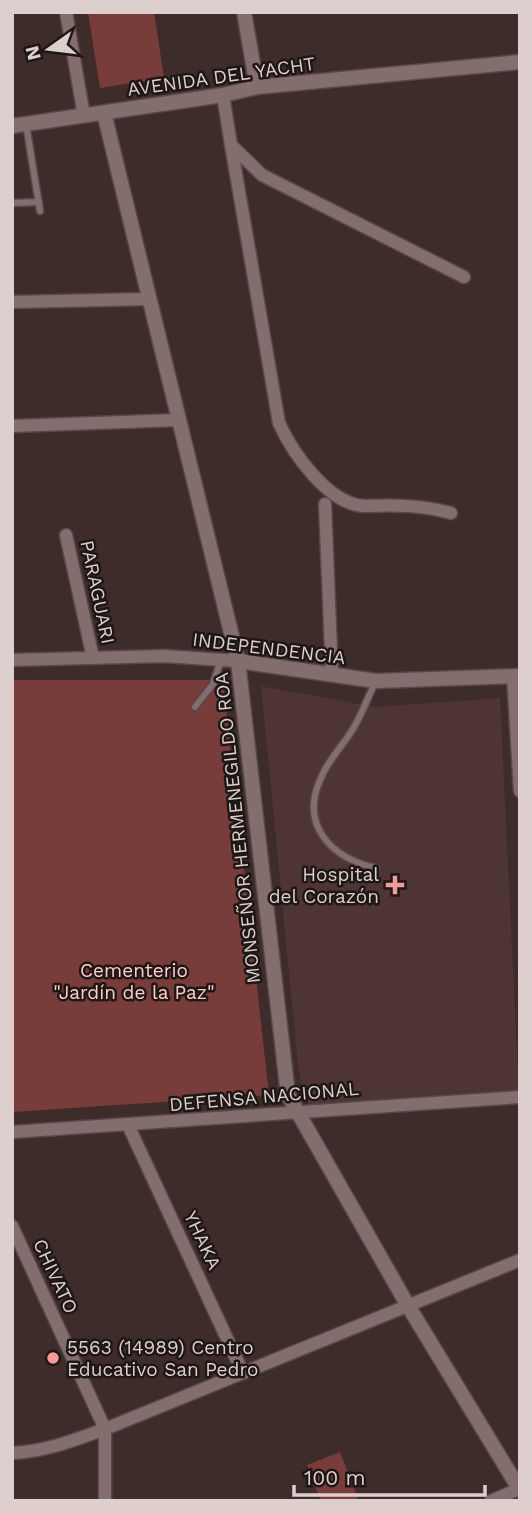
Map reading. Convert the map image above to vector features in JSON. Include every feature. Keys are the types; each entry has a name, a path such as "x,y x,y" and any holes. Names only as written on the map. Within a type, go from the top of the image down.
{"street":[{"path":"66,12 84,116"},
{"path":"244,12 257,87"},
{"name":"AVENIDA DEL YACHT","path":"19,125 223,95 257,87 520,62"},
{"path":"223,95 277,410 284,433 318,480 345,501 364,506 378,503 423,505 451,513"},
{"name":"MONSEÑOR HERMENEGILDO ROA","path":"104,113 238,661 282,1063 288,1096 407,1304 519,1490"},
{"path":"230,145 262,175 464,277"},
{"path":"12,302 149,299"},
{"path":"12,426 179,420"},
{"path":"325,504 332,675"},
{"name":"PARAGUARI","path":"66,535 93,658"},
{"name":"INDEPENDENCIA","path":"12,660 164,656 238,661 376,681 516,676"},
{"path":"516,676 520,791"},
{"name":"DEFENSA NACIONAL","path":"12,1132 129,1127 296,1112 520,1097"},
{"name":"YHAKA","path":"129,1127 242,1371"},
{"name":"CHIVATO","path":"12,1226 105,1429 106,1501"},
{"path":"12,1453 60,1445 105,1429 520,1260"},
{"path":"491,1501 519,1490"}],"lane":[{"path":"19,125 40,211"},
{"path":"12,203 39,202"},
{"path":"195,707 213,684 221,660"},
{"path":"376,681 352,731 334,753 320,778 313,801 317,826 326,842 355,863 376,868"}],"shaded area":[{"name":"Hospital del Corazón","path":"261,686 375,707 500,698 519,1094 310,1106 302,1090 298,1064"}],"green space":[{"path":"88,12 154,12 164,78 100,88"},
{"name":"Cementerio \"Jardín de la Paz\"","path":"12,680 223,680 269,1095 12,1112"},
{"path":"340,1452 359,1501 321,1501 307,1465"}],"place":[{"name":"Hospital del Corazón","path":"395,885"},
{"name":"5563 (14989) Centro Educativo San Pedro","path":"53,1358"}]}
